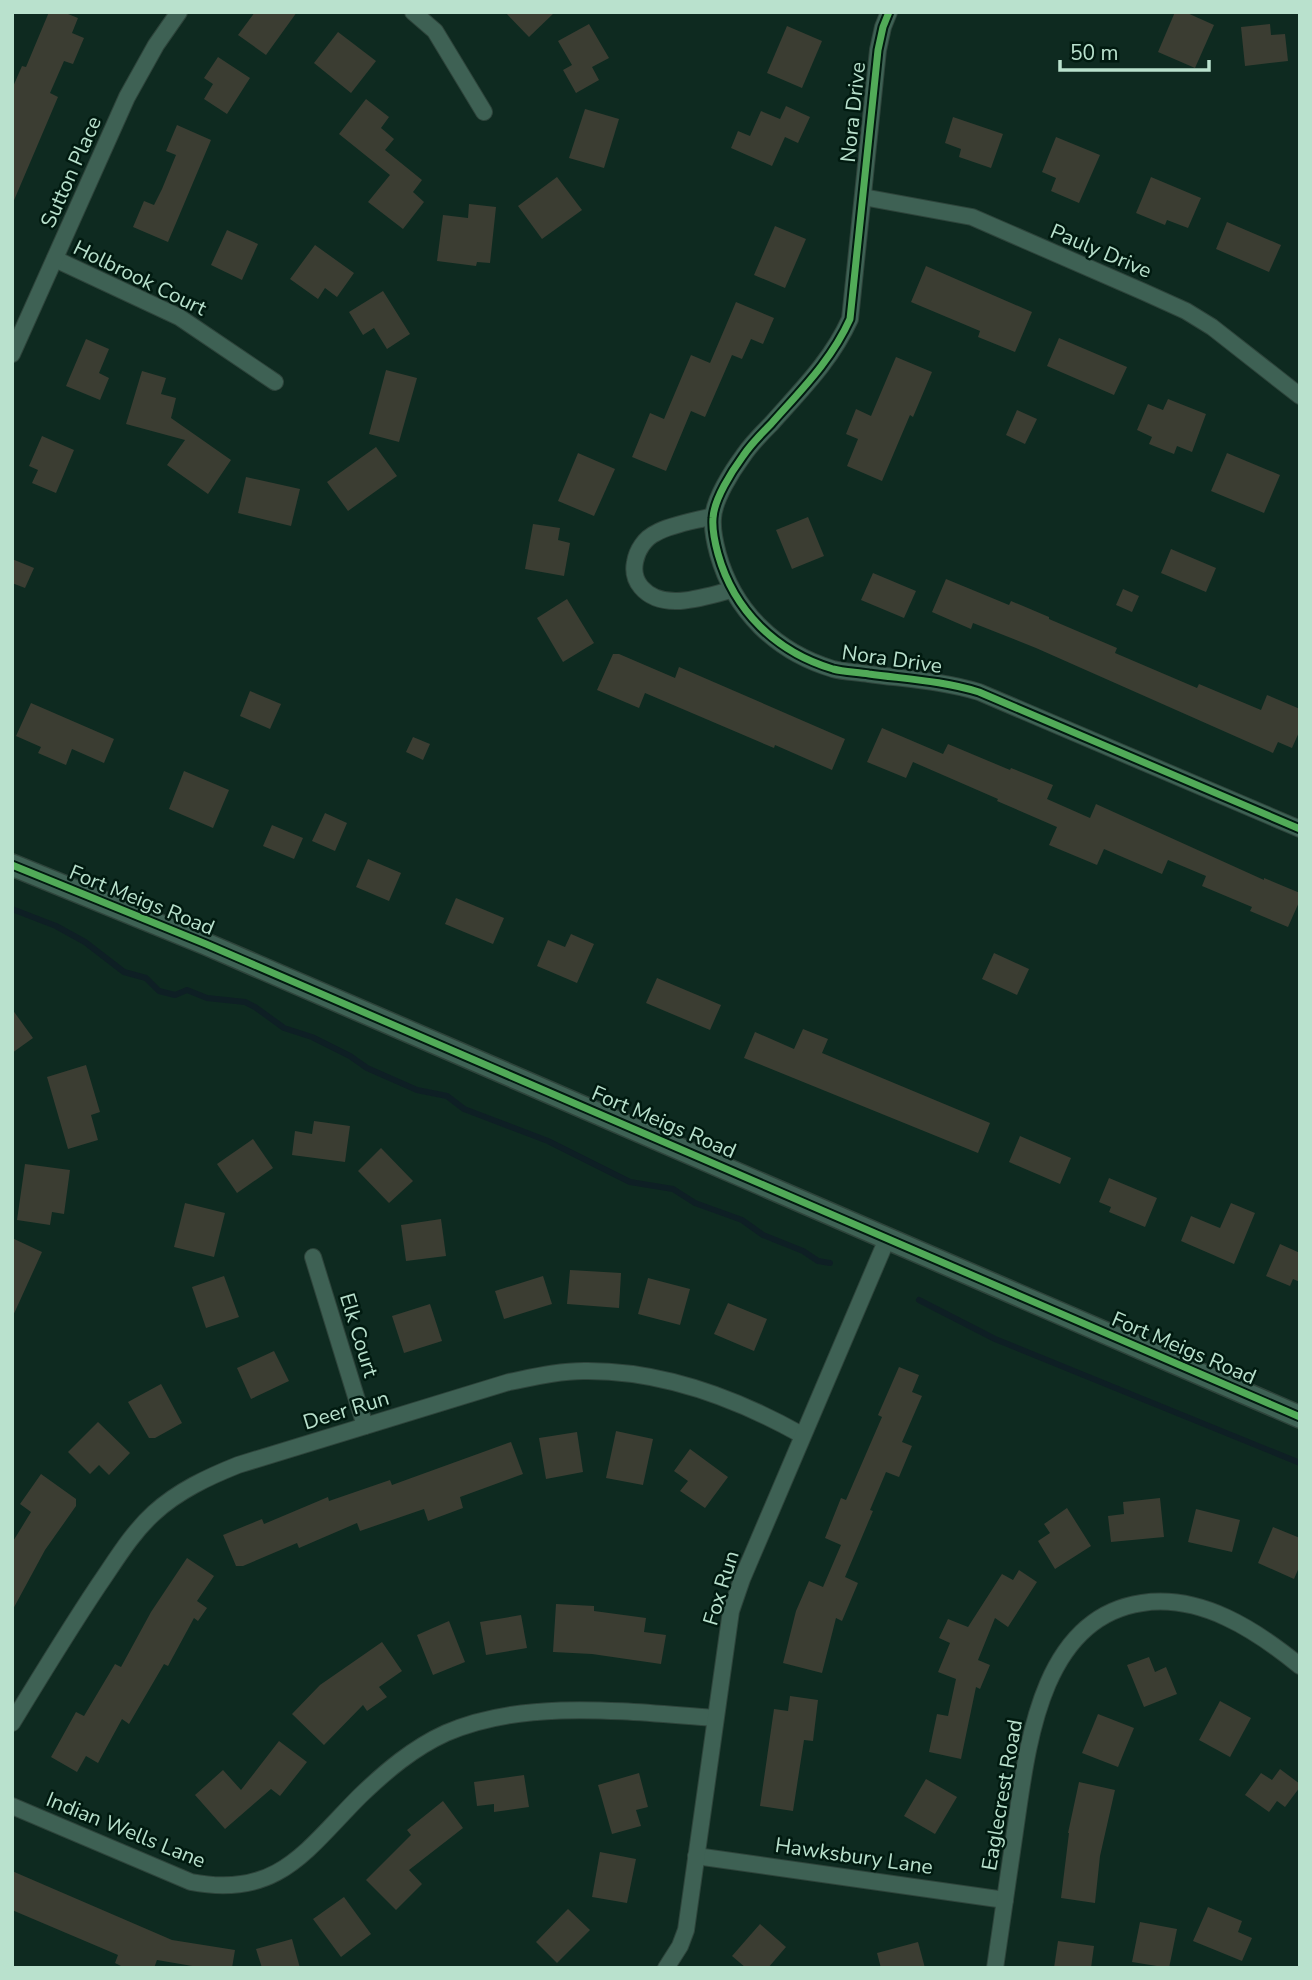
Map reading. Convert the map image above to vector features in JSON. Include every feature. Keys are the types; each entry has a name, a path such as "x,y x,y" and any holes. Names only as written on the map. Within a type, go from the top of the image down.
{"street":[{"name":"Sutton Place","path":"12,354 127,97 156,45 179,12"},
{"path":"413,12 435,31 484,112"},
{"name":"Nora Drive","path":"889,12 878,50 850,318 838,344 817,372 745,452 728,479 713,516 714,541 722,570 746,614 772,639 799,655 834,669 979,691 1300,829"},
{"name":"Pauly Drive","path":"863,197 972,217 1186,311 1212,327 1300,396"},
{"name":"Holbrook Court","path":"55,259 179,317 275,382"},
{"path":"713,516 657,532 646,539 637,553 635,579 643,590 653,597 665,600 679,601 733,590"},
{"name":"Fort Meigs Road","path":"12,865 206,944 1300,1417"},
{"name":"Fox Run","path":"666,1968 680,1946 686,1930 731,1611 802,1435 887,1239"},
{"name":"Elk Court","path":"313,1257 365,1426"},
{"name":"Deer Run","path":"12,1723 67,1633 133,1534 155,1512 181,1493 218,1473 509,1382 553,1373 582,1371 627,1372 670,1380 783,1424 802,1435"},
{"name":"Eaglecrest Road","path":"995,1968 1028,1741 1043,1696 1057,1666 1087,1628 1115,1610 1131,1605 1159,1600 1175,1602 1223,1616 1254,1630 1300,1666"},
{"name":"Indian Wells Lane","path":"12,1806 191,1882 238,1885 268,1877 296,1861 394,1765 419,1748 473,1723 503,1715 563,1710 715,1718"},
{"name":"Hawksbury Lane","path":"696,1856 1005,1900"}],"building":[{"path":"49,12 63,12 78,18 72,33 84,38 73,64 64,61 50,93 58,97 12,205 12,89 22,66 26,67"},
{"path":"255,12 297,12 266,55 238,35"},
{"path":"505,12 555,12 529,37"},
{"path":"1175,12 1185,12 1214,25 1195,68 1158,52"},
{"path":"589,24 609,58 592,67 599,80 576,93 563,70 572,65 558,41"},
{"path":"1270,24 1271,35 1285,34 1288,61 1245,66 1241,27"},
{"path":"787,26 822,41 802,88 767,73"},
{"path":"338,32 376,61 351,93 314,63"},
{"path":"218,57 250,78 227,114 204,99 213,84 204,78"},
{"path":"366,99 389,117 381,128 394,139 385,150 422,180 413,192 424,202 403,229 368,202 390,175 339,134"},
{"path":"786,106 810,117 798,143 785,137 772,166 731,148 738,131 750,136 761,111 780,119"},
{"path":"585,109 619,119 604,168 569,158"},
{"path":"953,117 1003,134 991,168 959,157 961,149 945,143"},
{"path":"177,125 211,140 168,242 133,227 144,201 154,205 162,189 176,155 166,151"},
{"path":"1056,137 1100,155 1079,203 1051,191 1056,178 1042,172"},
{"path":"557,177 582,210 542,239 518,206"},
{"path":"1151,177 1201,198 1188,228 1167,220 1165,225 1136,213"},
{"path":"469,204 496,207 490,263 477,262 476,266 437,261 443,215 468,218"},
{"path":"1227,222 1281,245 1269,272 1216,249"},
{"path":"775,226 806,239 785,288 754,275"},
{"path":"227,230 258,244 242,280 211,265"},
{"path":"315,245 354,273 337,297 325,288 318,299 290,279"},
{"path":"926,266 1032,312 1015,352 978,337 980,331 911,302"},
{"path":"383,291 410,334 387,349 374,328 363,335 349,312"},
{"path":"736,302 774,318 763,344 751,339 742,359 732,355 705,417 691,411 666,471 632,457 650,413 664,419 691,355 710,363"},
{"path":"1059,338 1127,367 1114,395 1047,366"},
{"path":"86,339 109,349 99,373 109,378 100,400 66,386"},
{"path":"896,357 932,372 882,481 847,466 858,439 846,434 856,409 871,416"},
{"path":"386,370 417,378 399,442 369,434"},
{"path":"142,371 166,378 161,394 176,398 171,418 231,460 208,494 167,465 185,440 126,424"},
{"path":"1168,399 1206,414 1192,452 1177,446 1174,454 1149,444 1152,437 1137,430 1148,404 1163,410"},
{"path":"1017,410 1037,419 1025,444 1006,435"},
{"path":"42,436 74,450 56,493 32,483 38,470 29,466"},
{"path":"376,447 397,476 348,511 327,482"},
{"path":"578,453 615,469 594,516 558,501"},
{"path":"1227,453 1280,475 1264,513 1211,491"},
{"path":"246,477 300,489 291,526 238,513"},
{"path":"808,517 824,556 792,569 776,530"},
{"path":"533,524 560,528 558,540 570,543 564,576 525,569"},
{"path":"1171,549 1216,568 1206,592 1161,573"},
{"path":"12,559 34,568 25,588 12,583"},
{"path":"873,573 916,591 904,618 861,600"},
{"path":"946,579 1009,605 1011,601 1049,617 1117,648 1115,653 1197,688 1199,684 1261,710 1267,695 1300,709 1300,730 1292,748 1278,742 1273,753 1036,648 973,623 971,629 932,612"},
{"path":"1123,589 1139,596 1132,612 1116,605"},
{"path":"567,599 594,643 563,662 537,618"},
{"path":"613,654 619,654 675,678 679,667 845,739 832,770 645,693 639,708 597,690"},
{"path":"250,691 281,704 270,729 240,716"},
{"path":"31,703 114,739 104,763 72,749 66,765 38,753 41,747 16,736"},
{"path":"882,728 943,754 948,744 1010,770 1011,768 1053,785 1047,799 1090,818 1096,804 1264,880 1300,893 1300,900 1288,927 1250,911 1252,907 1202,886 1206,876 1168,860 1162,874 1104,849 1097,865 1049,845 1057,827 997,801 998,799 913,762 906,778 867,762"},
{"path":"413,737 430,744 423,760 406,752"},
{"path":"184,771 229,790 213,828 169,809"},
{"path":"325,813 347,823 335,851 312,841"},
{"path":"272,825 303,838 294,859 263,846"},
{"path":"368,859 401,873 389,901 356,887"},
{"path":"456,898 504,918 493,944 445,924"},
{"path":"571,934 594,944 577,983 537,966 548,940 565,947"},
{"path":"994,953 1029,969 1017,995 982,979"},
{"path":"657,978 721,1005 710,1030 646,1003"},
{"path":"12,1009 33,1038 12,1053"},
{"path":"803,1029 828,1039 822,1053 990,1123 978,1153 744,1058 755,1032 794,1049"},
{"path":"86,1065 100,1112 91,1115 98,1140 68,1149 47,1077"},
{"path":"314,1121 350,1126 345,1162 292,1155 295,1131 312,1134"},
{"path":"1020,1136 1071,1158 1060,1184 1009,1162"},
{"path":"253,1139 273,1168 237,1193 217,1164"},
{"path":"381,1148 413,1181 389,1203 358,1171"},
{"path":"25,1164 70,1170 64,1214 52,1212 50,1225 17,1220"},
{"path":"1109,1178 1157,1198 1145,1227 1109,1212 1111,1207 1099,1202"},
{"path":"185,1203 225,1213 214,1257 174,1247"},
{"path":"1231,1203 1255,1213 1234,1264 1181,1241 1191,1216 1220,1228"},
{"path":"441,1219 446,1256 406,1261 401,1225"},
{"path":"12,1238 42,1252 12,1318"},
{"path":"1280,1244 1300,1253 1300,1282 1293,1279 1290,1286 1266,1276"},
{"path":"570,1270 621,1273 619,1308 567,1304"},
{"path":"224,1276 239,1317 206,1328 192,1287"},
{"path":"543,1276 552,1304 504,1319 495,1291"},
{"path":"648,1278 690,1289 680,1325 638,1314"},
{"path":"728,1303 767,1319 754,1351 714,1334"},
{"path":"430,1304 442,1341 404,1353 392,1316"},
{"path":"274,1351 289,1381 251,1399 237,1368"},
{"path":"899,1367 919,1375 912,1392 922,1396 902,1442 912,1446 899,1477 886,1472 870,1510 873,1511 845,1577 858,1583 842,1621 836,1618 822,1673 783,1663 796,1611 809,1581 823,1587 841,1545 825,1538 841,1498 846,1500 882,1417 878,1415"},
{"path":"161,1384 182,1423 155,1438 149,1438 128,1402"},
{"path":"98,1422 130,1453 109,1475 99,1465 90,1474 68,1452"},
{"path":"616,1431 653,1439 643,1485 606,1478"},
{"path":"577,1432 583,1472 546,1479 539,1438"},
{"path":"511,1442 523,1474 460,1497 463,1508 428,1521 424,1509 360,1531 357,1523 299,1548 297,1543 243,1566 236,1566 223,1535 262,1519 264,1524 328,1497 329,1501 390,1480 392,1485"},
{"path":"690,1449 728,1477 705,1508 680,1491 688,1481 674,1471"},
{"path":"41,1474 76,1499 76,1506 45,1550 12,1611 12,1543 31,1512 20,1504"},
{"path":"1160,1498 1164,1537 1111,1542 1108,1516 1124,1514 1123,1502"},
{"path":"1067,1508 1091,1546 1055,1569 1038,1541 1050,1533 1044,1524"},
{"path":"1196,1509 1240,1520 1232,1552 1188,1542"},
{"path":"1273,1527 1300,1538 1300,1565 1294,1579 1258,1563"},
{"path":"187,1558 214,1576 197,1601 207,1608 198,1621 194,1618 168,1666 164,1664 129,1724 122,1719 98,1763 86,1756 77,1772 51,1757 76,1712 84,1716 115,1664 121,1667 151,1612"},
{"path":"1019,1570 1037,1582 1008,1627 995,1618 978,1660 990,1665 980,1689 976,1687 961,1759 929,1752 937,1714 948,1716 956,1679 938,1672 950,1643 939,1638 948,1619 968,1627 1002,1574 1013,1580"},
{"path":"556,1604 594,1606 594,1611 646,1618 644,1632 666,1635 661,1664 592,1654 553,1652"},
{"path":"521,1615 527,1648 486,1655 480,1622"},
{"path":"449,1621 465,1662 433,1675 417,1635"},
{"path":"382,1642 402,1671 379,1687 387,1697 367,1711 363,1705 324,1745 292,1714 320,1685"},
{"path":"1149,1657 1155,1672 1166,1667 1177,1694 1144,1707 1127,1665"},
{"path":"790,1696 818,1700 813,1741 804,1740 793,1811 760,1806 774,1709 788,1711"},
{"path":"1220,1701 1251,1718 1230,1757 1199,1740"},
{"path":"1098,1714 1134,1728 1118,1767 1082,1753"},
{"path":"279,1741 307,1762 280,1796 271,1789 225,1829 195,1795 223,1770 241,1790"},
{"path":"1280,1769 1300,1784 1300,1787 1285,1807 1277,1801 1269,1812 1245,1795 1261,1773 1272,1780"},
{"path":"639,1773 648,1807 636,1810 641,1826 612,1834 598,1785"},
{"path":"524,1775 529,1807 494,1812 494,1804 477,1806 474,1782"},
{"path":"926,1779 957,1797 935,1834 904,1816"},
{"path":"1079,1782 1115,1790 1100,1856 1095,1903 1061,1898 1068,1833"},
{"path":"443,1801 463,1828 409,1870 422,1884 396,1910 366,1880 411,1835 407,1830"},
{"path":"600,1852 636,1859 627,1903 592,1897"},
{"path":"12,1871 172,1940 235,1950 232,1968 204,1968 157,1960 154,1968 125,1968 115,1963 118,1955 12,1910"},
{"path":"344,1897 371,1934 341,1957 313,1919"},
{"path":"1208,1907 1242,1921 1238,1932 1252,1938 1242,1961 1193,1941"},
{"path":"568,1909 590,1930 557,1963 536,1942"},
{"path":"1140,1922 1177,1929 1169,1968 1132,1962"},
{"path":"760,1924 786,1947 768,1968 746,1968 732,1956"},
{"path":"292,1939 300,1968 262,1968 256,1949"},
{"path":"1058,1941 1094,1946 1091,1968 1054,1968"},
{"path":"918,1942 925,1968 881,1968 877,1953"}],"waterway":[{"path":"12,909 56,926 85,942 124,972 146,978 159,991 175,995 187,990 207,998 245,1002 284,1028 312,1037 350,1056 367,1068 417,1090 447,1096 464,1109 548,1141 630,1182 673,1189 695,1203 742,1220 763,1235 803,1251 818,1261 830,1263"},
{"path":"919,1300 995,1339 1300,1463"}],"cycle path":[{"path":"889,12 878,50 850,319 815,374 756,439 724,486 714,510 713,527 725,575 746,611 760,626 793,652 812,662 837,670 939,683 979,692 1300,829"},
{"path":"12,865 206,944 1300,1417"}]}
